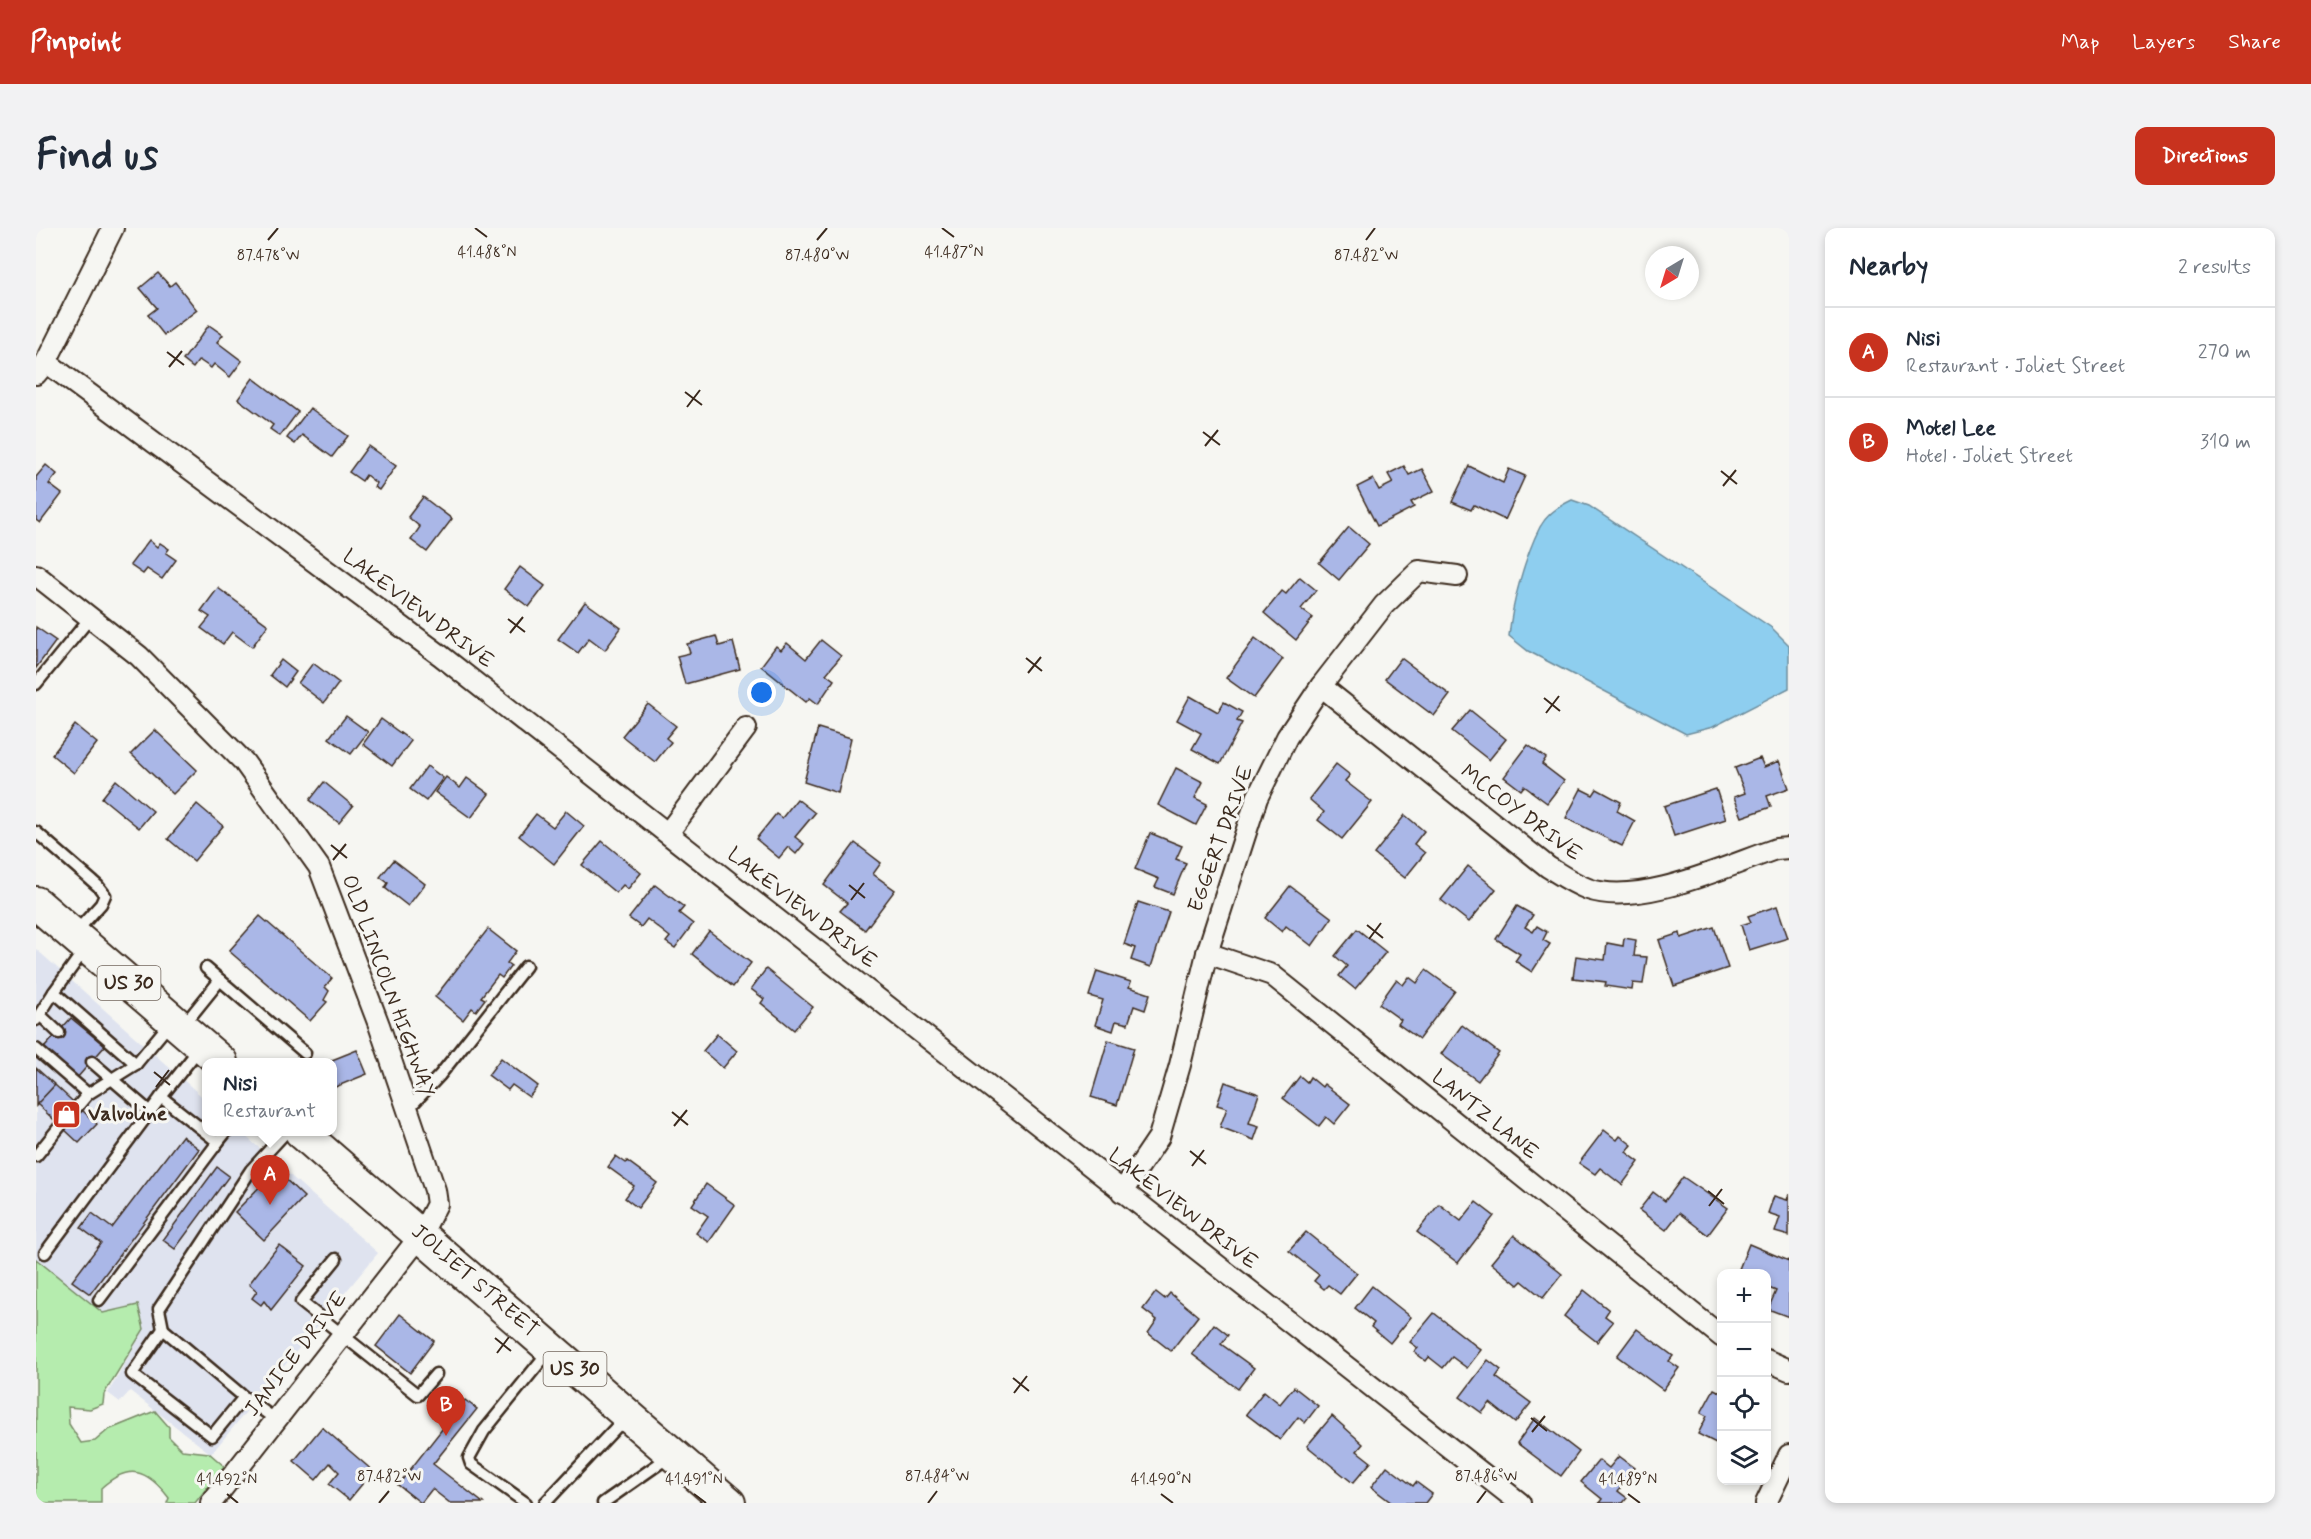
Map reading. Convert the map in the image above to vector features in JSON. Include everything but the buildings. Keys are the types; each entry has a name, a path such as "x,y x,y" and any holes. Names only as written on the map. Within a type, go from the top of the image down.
{"main road":[{"name":"US 30","path":"36,903 194,1039"},
{"name":"JOLIET STREET","path":"307,1136 729,1503"}],"street":[{"path":"41,368 113,228"},
{"name":"LAKEVIEW DRIVE","path":"41,368 432,649 1520,1503"},
{"name":"EGGERT DRIVE","path":"1122,1192 1159,1137 1180,1065 1207,953 1257,798 1287,737 1321,686 1383,604 1419,571 1457,576"},
{"name":"OLD LINCOLN HIGHWAY","path":"38,580 139,656 244,762 319,867 435,1190 437,1204 421,1235"},
{"name":"MCCOY DRIVE","path":"1321,686 1548,867 1589,890 1623,893 1656,890 1776,849 1789,848"},
{"path":"668,833 746,728"},
{"name":"LANTZ LANE","path":"1207,953 1272,975 1717,1333"},
{"name":"JANICE DRIVE","path":"211,1503 421,1235"},
{"path":"1771,1362 1789,1370"},
{"path":"1766,1503 1789,1455"}],"lane":[{"path":"36,684 90,618"},
{"path":"36,832 105,895 38,1018 59,1033"},
{"path":"407,1110 440,1076 526,966"},
{"path":"206,968 305,1053"},
{"path":"45,1252 161,1096 194,1039 220,980"},
{"path":"54,992 136,1064"},
{"path":"76,1107 88,1094 136,1064 194,1039"},
{"path":"36,1049 88,1094"},
{"path":"92,1062 150,1112"},
{"path":"161,1096 202,1129"},
{"path":"36,1156 61,1125"},
{"path":"211,1136 218,1142"},
{"path":"99,1300 222,1136"},
{"path":"275,1419 244,1397 163,1329 159,1310 251,1170 282,1136"},
{"path":"336,1259 301,1302 418,1395 436,1374"},
{"path":"163,1329 132,1374 212,1436 244,1397"},
{"path":"526,1503 471,1464 469,1458 484,1431 551,1348"},
{"path":"545,1503 628,1415"},
{"path":"603,1503 673,1454"}],"shaded area":[{"path":"36,949 202,1097 202,1136 246,1136 378,1253 211,1454 130,1391 120,1402 108,1393 144,1329 103,1313 36,1259"}],"green space":[{"path":"36,1259 103,1313 138,1305 144,1329 104,1394 103,1404 90,1409 68,1407 69,1424 81,1443 95,1441 108,1430 155,1411 169,1427 169,1437 182,1450 209,1453 224,1466 195,1503 167,1503 169,1498 153,1481 137,1473 129,1473 120,1475 101,1488 101,1503 36,1503"}],"water":[{"path":"1572,500 1589,506 1772,628 1789,645 1789,688 1713,727 1686,734 1528,651 1509,636 1520,580 1534,539 1550,514"}],"place":[{"name":"Valvoline","path":"67,1114"},
{"name":"Nisi","path":"270,1205"},
{"name":"Motel Lee","path":"446,1436"}]}
